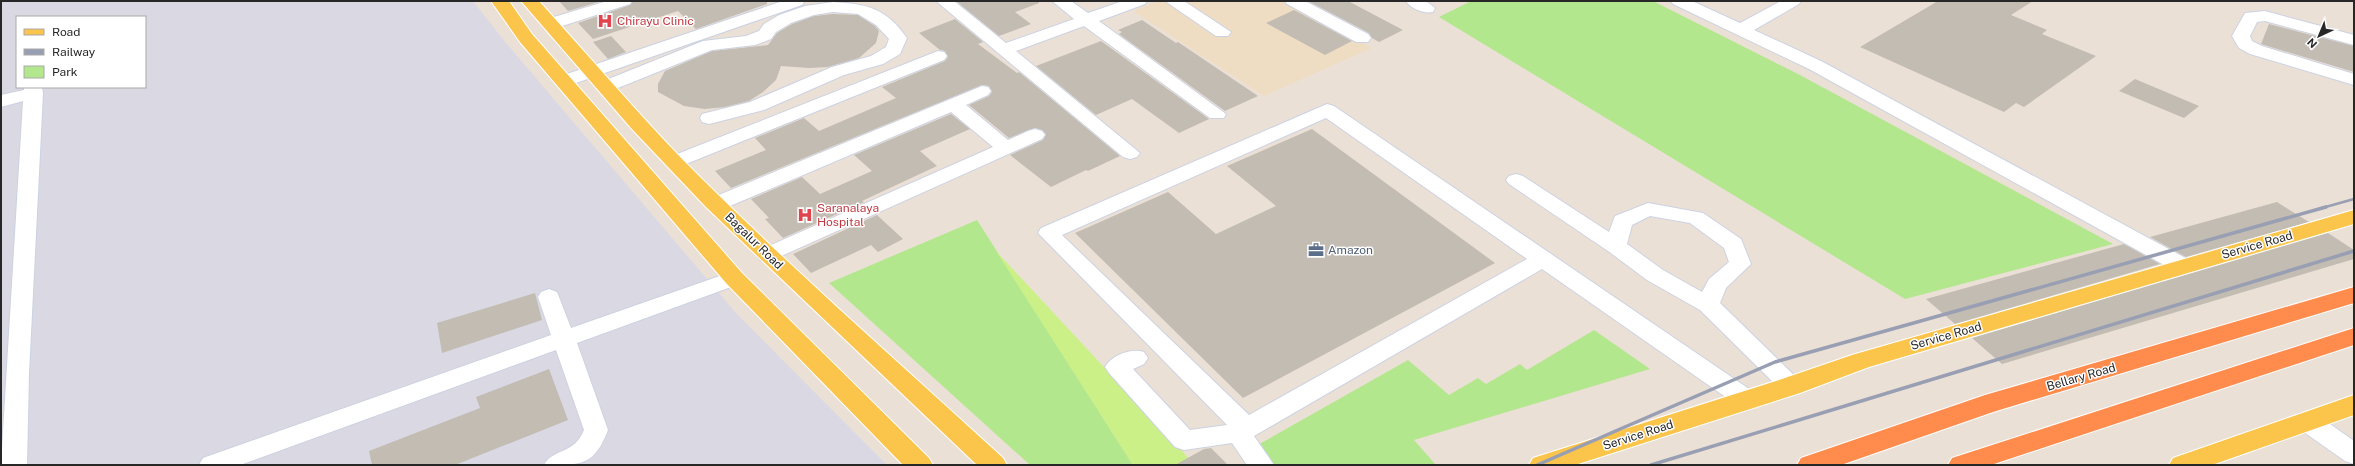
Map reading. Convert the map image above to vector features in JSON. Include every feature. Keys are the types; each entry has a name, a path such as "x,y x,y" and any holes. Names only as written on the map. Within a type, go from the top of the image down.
{"highway":[{"name":"Bellary Road","path":"1810,465 1985,405 2354,296"},
{"path":"1961,465 2026,442 2354,336"}],"main road":[{"path":"500,1 526,38 734,278 920,465"},
{"name":"Bagalur Road","path":"530,1 674,162 768,255 994,465"},
{"name":"Service Road","path":"1542,465 1746,399 1791,386 1861,361 2354,217"},
{"path":"2182,465 2354,405"}],"street":[{"path":"550,24 624,1"},
{"path":"600,79 798,1"},
{"path":"944,1 1005,49 1130,153"},
{"path":"1060,1 1217,114"},
{"path":"1005,49 1088,21 1139,1"},
{"path":"1173,1 1222,32"},
{"path":"1293,1 1362,38"},
{"path":"1679,1 1815,66 2184,266"},
{"path":"1741,30 1793,1"},
{"path":"564,81 600,79 709,44 749,41 764,35 770,28 784,19 812,10 833,7 862,9 882,21 898,38 894,50 877,60 838,71 741,112 709,118"},
{"path":"2354,40 2265,16 2251,17 2241,36 2245,44 2256,50 2354,80"},
{"path":"674,162 938,56"},
{"path":"1,101 33,90 17,374 14,465"},
{"path":"716,204 982,92"},
{"path":"953,104 1006,148"},
{"path":"1261,465 1242,431 1048,233 1327,110 1746,399"},
{"path":"768,255 1035,135"},
{"path":"1136,358 1117,367 1184,440 1242,431 1546,261 1554,250 1439,170"},
{"path":"1516,180 1616,246 1655,275 1708,305 1791,386"},
{"path":"1616,246 1622,221 1648,209 1696,218 1733,244 1740,264 1717,284 1708,305"},
{"path":"212,465 734,278"},
{"path":"549,297 596,430 590,448 574,459 557,465"},
{"path":"2307,421 2354,454"}],"shaded area":[{"path":"1,1 473,1 506,43 736,313 887,465 1,465"},
{"path":"1159,1 1282,1 1372,48 1264,96 1133,11"}],"green space":[{"path":"1471,1 1653,1 1798,74 2113,244 1905,299 1439,17"},
{"path":"977,220 1133,465 1030,465 829,283"},
{"path":"996,251 1195,465 1133,465"},
{"path":"1594,330 1650,369 1414,440 1436,465 1275,465 1256,446 1408,360 1449,395 1478,378 1486,384 1520,364 1527,370"}],"building":[{"path":"559,1 602,1 568,11"},
{"path":"633,1 767,1 767,4 696,29 678,11 593,39 578,23 630,5"},
{"path":"956,1 1039,1 1039,3 1015,12 1031,24 999,36"},
{"path":"1348,1 1403,30 1379,42 1372,38 1369,33 1310,2"},
{"path":"1938,1 2033,1 2011,15 2047,30 2042,34 2096,56 2024,107 2016,103 2004,112 1860,47"},
{"path":"1294,10 1352,41 1325,55 1266,23"},
{"path":"833,14 858,15 875,26 879,31 876,43 859,58 828,67 809,68 781,66 776,80 763,92 749,101 725,107 705,109 684,106 658,92 658,84 665,71 712,51 768,45 777,33 792,24 814,16"},
{"path":"955,19 983,42 978,44 1017,73 1019,72 1120,156 1051,187 1010,155 1043,140 1046,134 1042,130 1035,128 1009,138 969,105 989,96 992,92 989,86 982,85 731,188 715,171 766,150 755,138 804,118 819,131 896,98 882,87 945,61 948,57 945,51 940,50 919,33"},
{"path":"1142,20 1176,43 1178,42 1258,96 1225,111 1119,34 1122,32 1118,30"},
{"path":"2269,24 2354,46 2354,72 2261,44"},
{"path":"611,36 626,52 608,59 593,42"},
{"path":"1101,41 1209,119 1179,133 1132,99 1096,115 1036,66"},
{"path":"2135,79 2199,106 2184,118 2119,91"},
{"path":"951,114 970,129 920,151 937,166 862,201 864,202 783,238 765,219 769,218 751,199 802,177 820,194 872,171 854,155"},
{"path":"1312,129 1495,263 1243,398 1075,233 1168,192 1216,234 1276,206 1227,166"},
{"path":"2277,202 2309,222 2186,257 2150,237"},
{"path":"877,215 903,239 878,252 871,245 811,273 793,254"},
{"path":"2328,233 2354,250 2354,259 2002,364 1972,338"},
{"path":"2124,244 2160,264 1955,324 1926,299"},
{"path":"535,293 542,320 442,353 437,323"},
{"path":"549,369 568,420 455,465 372,465 369,451 480,408 476,397"},
{"path":"1211,448 1228,465 1175,465 1204,449"}],"railway":[{"path":"2322,208 2354,199"},
{"path":"1537,465 1775,362 2326,207"},
{"path":"1651,465 2354,251"}],"place":[{"name":"Chirayu Clinic","path":"605,21"},
{"name":"Saranalaya Hospital","path":"805,215"},
{"name":"Amazon","path":"1316,250"}]}
